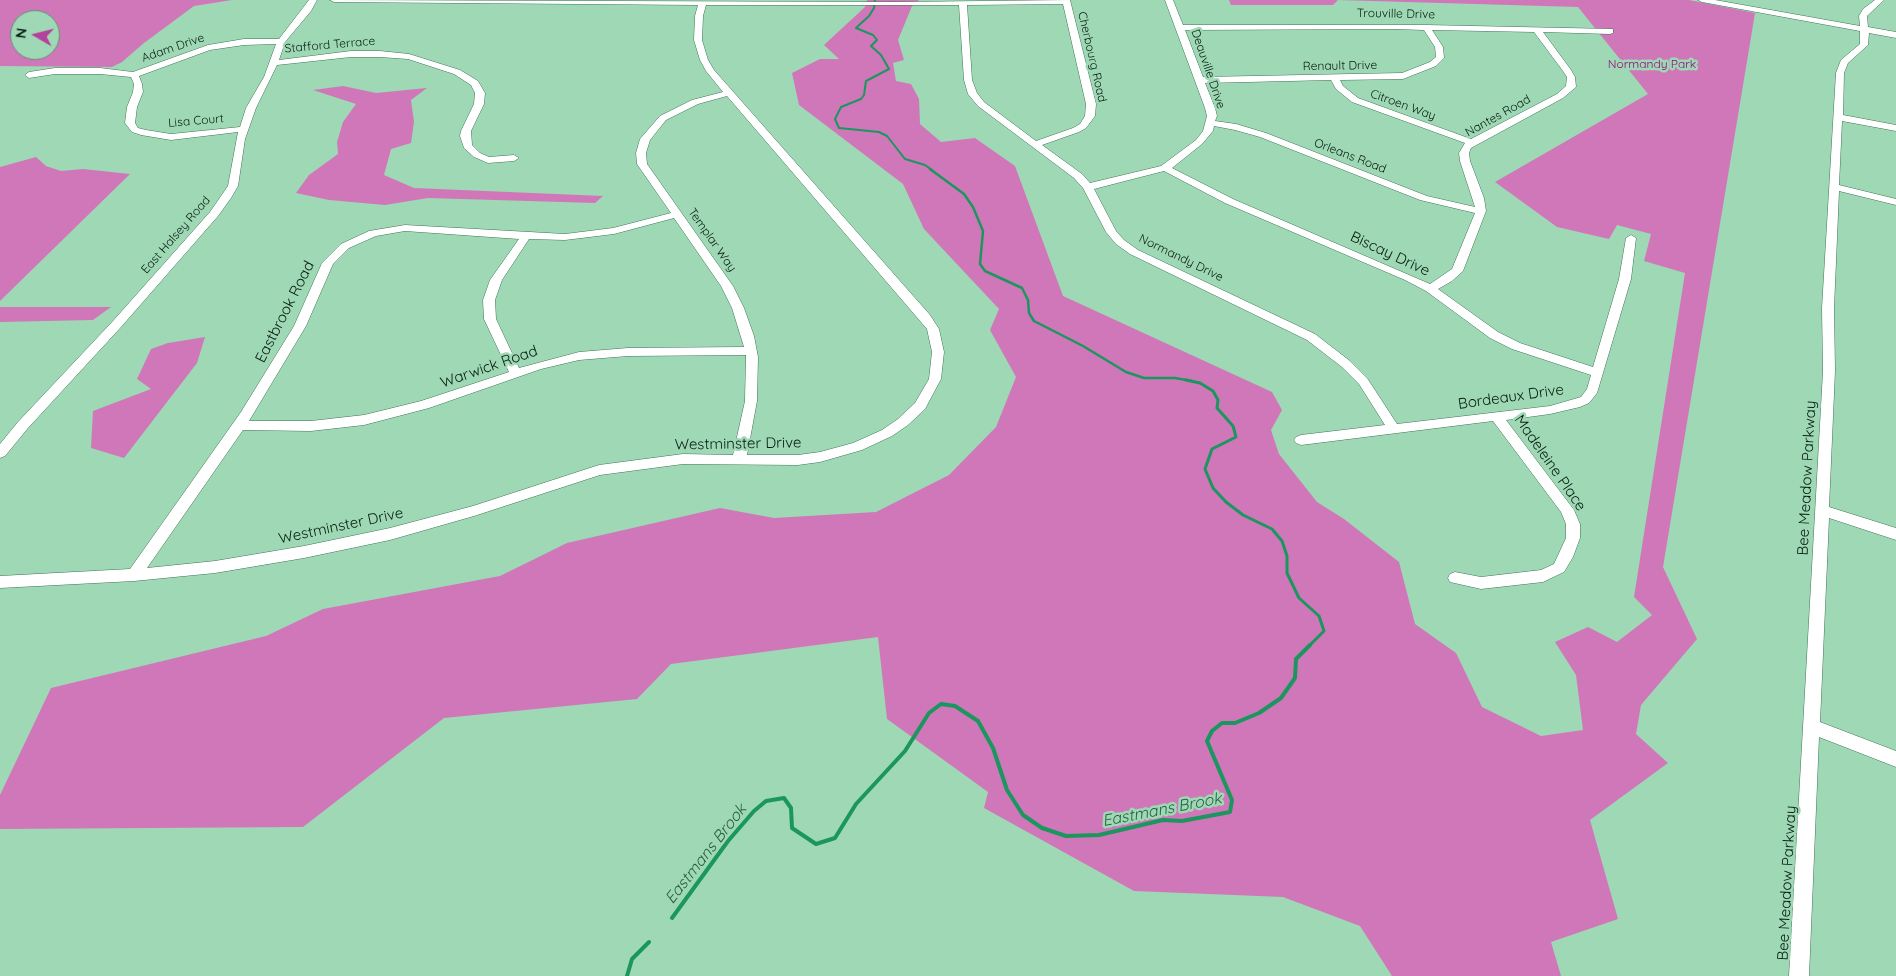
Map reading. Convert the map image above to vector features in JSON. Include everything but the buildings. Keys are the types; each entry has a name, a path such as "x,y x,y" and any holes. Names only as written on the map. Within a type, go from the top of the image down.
{"street":[{"name":"East Halsey Road","path":"0,453 28,419 117,324 214,214 233,186 243,129 251,108 268,77 281,41 308,8 312,0"},
{"path":"334,0 591,0 870,4 1066,1"},
{"name":"Deauville Drive","path":"1088,187 1139,176 1165,168 1199,142 1211,123 1210,108 1169,0"},
{"path":"1702,0 1896,34"},
{"name":"Bee Meadow Parkway","path":"1799,976 1829,371 1828,308 1840,70 1844,62 1864,45 1863,16 1866,11 1880,0"},
{"name":"Cherbourg Road","path":"1036,144 1076,130 1083,126 1090,116 1091,104 1066,1"},
{"name":"Westminster Drive","path":"0,582 134,575 233,564 304,552 390,534 474,511 599,470 683,459 798,460 820,457 858,447 881,436 912,414 929,393 935,379 938,352 933,329 926,318 710,71 700,49 698,29 703,2"},
{"name":"Normandy Drive","path":"963,3 968,80 972,94 981,104 1068,168 1088,187 1111,232 1120,242 1134,252 1311,337 1346,364 1363,381 1394,429"},
{"name":"Trouville Drive","path":"1181,28 1426,27 1610,31"},
{"name":"Renault Drive","path":"1200,80 1335,79 1395,77 1414,73 1433,64 1440,58 1440,49 1426,27"},
{"name":"Nantes Road","path":"1481,211 1479,198 1465,161 1464,153 1471,142 1560,96 1570,87 1571,77 1538,30"},
{"name":"Adam Drive","path":"134,75 208,48 244,42 281,41"},
{"name":"Stafford Terrace","path":"272,63 350,54 380,54 409,57 457,72 475,83 480,93 479,104 466,131 467,146 477,155 488,160 498,161 514,158"},
{"path":"29,75 55,71 100,71 134,75"},
{"name":"Lisa Court","path":"134,75 138,84 138,92 132,107 130,123 135,130 156,136 171,137 243,129"},
{"name":"Citroen Way","path":"1335,79 1343,91 1355,100 1471,142"},
{"name":"Templar Way","path":"728,93 695,102 670,113 645,138 641,153 642,164 727,286 738,308 751,351 753,374 747,428 739,459"},
{"path":"1838,117 1896,128"},
{"name":"Orleans Road","path":"1211,123 1264,135 1424,198 1481,211"},
{"name":"Biscay Drive","path":"1165,168 1228,201 1383,266 1430,289 1494,335 1542,356 1597,373"},
{"path":"1834,187 1896,202"},
{"path":"1430,289 1448,279 1457,271 1481,211"},
{"name":"Eastbrook Road","path":"134,575 239,425 280,362 296,333 328,263 345,246 373,233 405,228 565,237 602,233 677,214"},
{"path":"516,374 490,319 489,300 496,280 526,236"},
{"name":"Bordeaux Drive","path":"1301,440 1497,416 1575,404 1585,400 1593,390 1625,279 1631,238"},
{"name":"Warwick Road","path":"239,425 311,426 364,420 424,405 559,360 600,354 655,351 751,351"},
{"name":"Madeleine Place","path":"1455,578 1481,583 1543,576 1559,568 1566,557 1573,538 1573,524 1567,510 1497,416"},
{"path":"1821,510 1896,534"},
{"path":"1811,726 1896,759"}],"green space":[{"path":"0,0 232,0 194,6 122,62 112,67 0,66"},
{"name":"Normandy Park","path":"867,0 919,0 912,6 898,40 904,60 893,63 896,81 911,84 919,99 920,124 941,142 975,138 1015,166 1063,296 1272,392 1282,410 1271,430 1279,454 1317,502 1344,519 1399,562 1415,624 1456,653 1482,707 1541,736 1583,730 1576,675 1555,642 1588,627 1617,642 1652,615 1634,597 1685,273 1644,261 1651,234 1617,225 1609,239 1557,227 1495,182 1648,94 1578,7 1338,0 1689,0 1755,13 1663,567 1697,639 1641,705 1636,734 1668,763 1590,820 1618,919 1551,942 1561,976 1392,976 1360,926 1283,897 1134,891 984,808 988,792 887,719 878,637 671,664 637,699 444,718 303,827 0,829 0,795 51,688 266,636 323,609 500,576 567,543 720,508 774,518 876,512 949,475 996,427 1016,377 990,330 999,309 924,229 903,184 799,105 792,73 820,59 839,59 824,45 865,7"},
{"path":"1229,0 1338,0 1333,5 1231,5"},
{"path":"343,86 376,93 427,88 411,100 414,122 411,143 391,149 384,175 414,188 603,196 595,203 428,198 385,205 329,200 296,193 309,175 338,154 337,142 343,122 356,104 313,90"},
{"path":"36,157 46,166 61,171 83,169 130,174 0,301 0,167"},
{"path":"0,307 111,307 93,320 0,322"},
{"path":"205,337 197,363 124,458 91,448 93,411 151,389 137,379 151,349 168,343"}],"waterway":[{"name":"Eastmans Brook","path":"875,0 874,8 869,16 856,28 873,35 877,40 871,46 881,55 889,69 866,81 864,95 861,99 841,107 835,119 839,128 879,132 887,136 905,159 925,165 932,170"},
{"name":"Eastmans Brook","path":"930,169 964,194 973,207 983,231 980,264 985,271 1022,288 1028,300 1029,313 1034,321 1083,346 1126,372 1144,378 1175,378 1192,381"},
{"name":"Eastmans Brook","path":"672,918 728,841 754,811 766,801 784,798 791,808 792,828 816,844 835,838 856,804 905,751 929,713 941,704 955,706 978,721 993,748 1007,790 1023,815 1042,828 1066,836 1099,835 1163,820 1182,821 1230,812 1232,800 1207,741 1212,731 1222,723 1235,723 1259,713 1281,698 1295,678 1296,659 1324,631 1319,616 1299,598 1287,573 1287,556 1282,541 1272,529 1243,515 1226,502 1213,488 1205,469 1212,449 1236,437 1233,426 1217,408 1218,400 1213,391 1200,383 1186,380"},
{"name":"Eastmans Brook","path":"627,976 632,959 649,942"}]}
